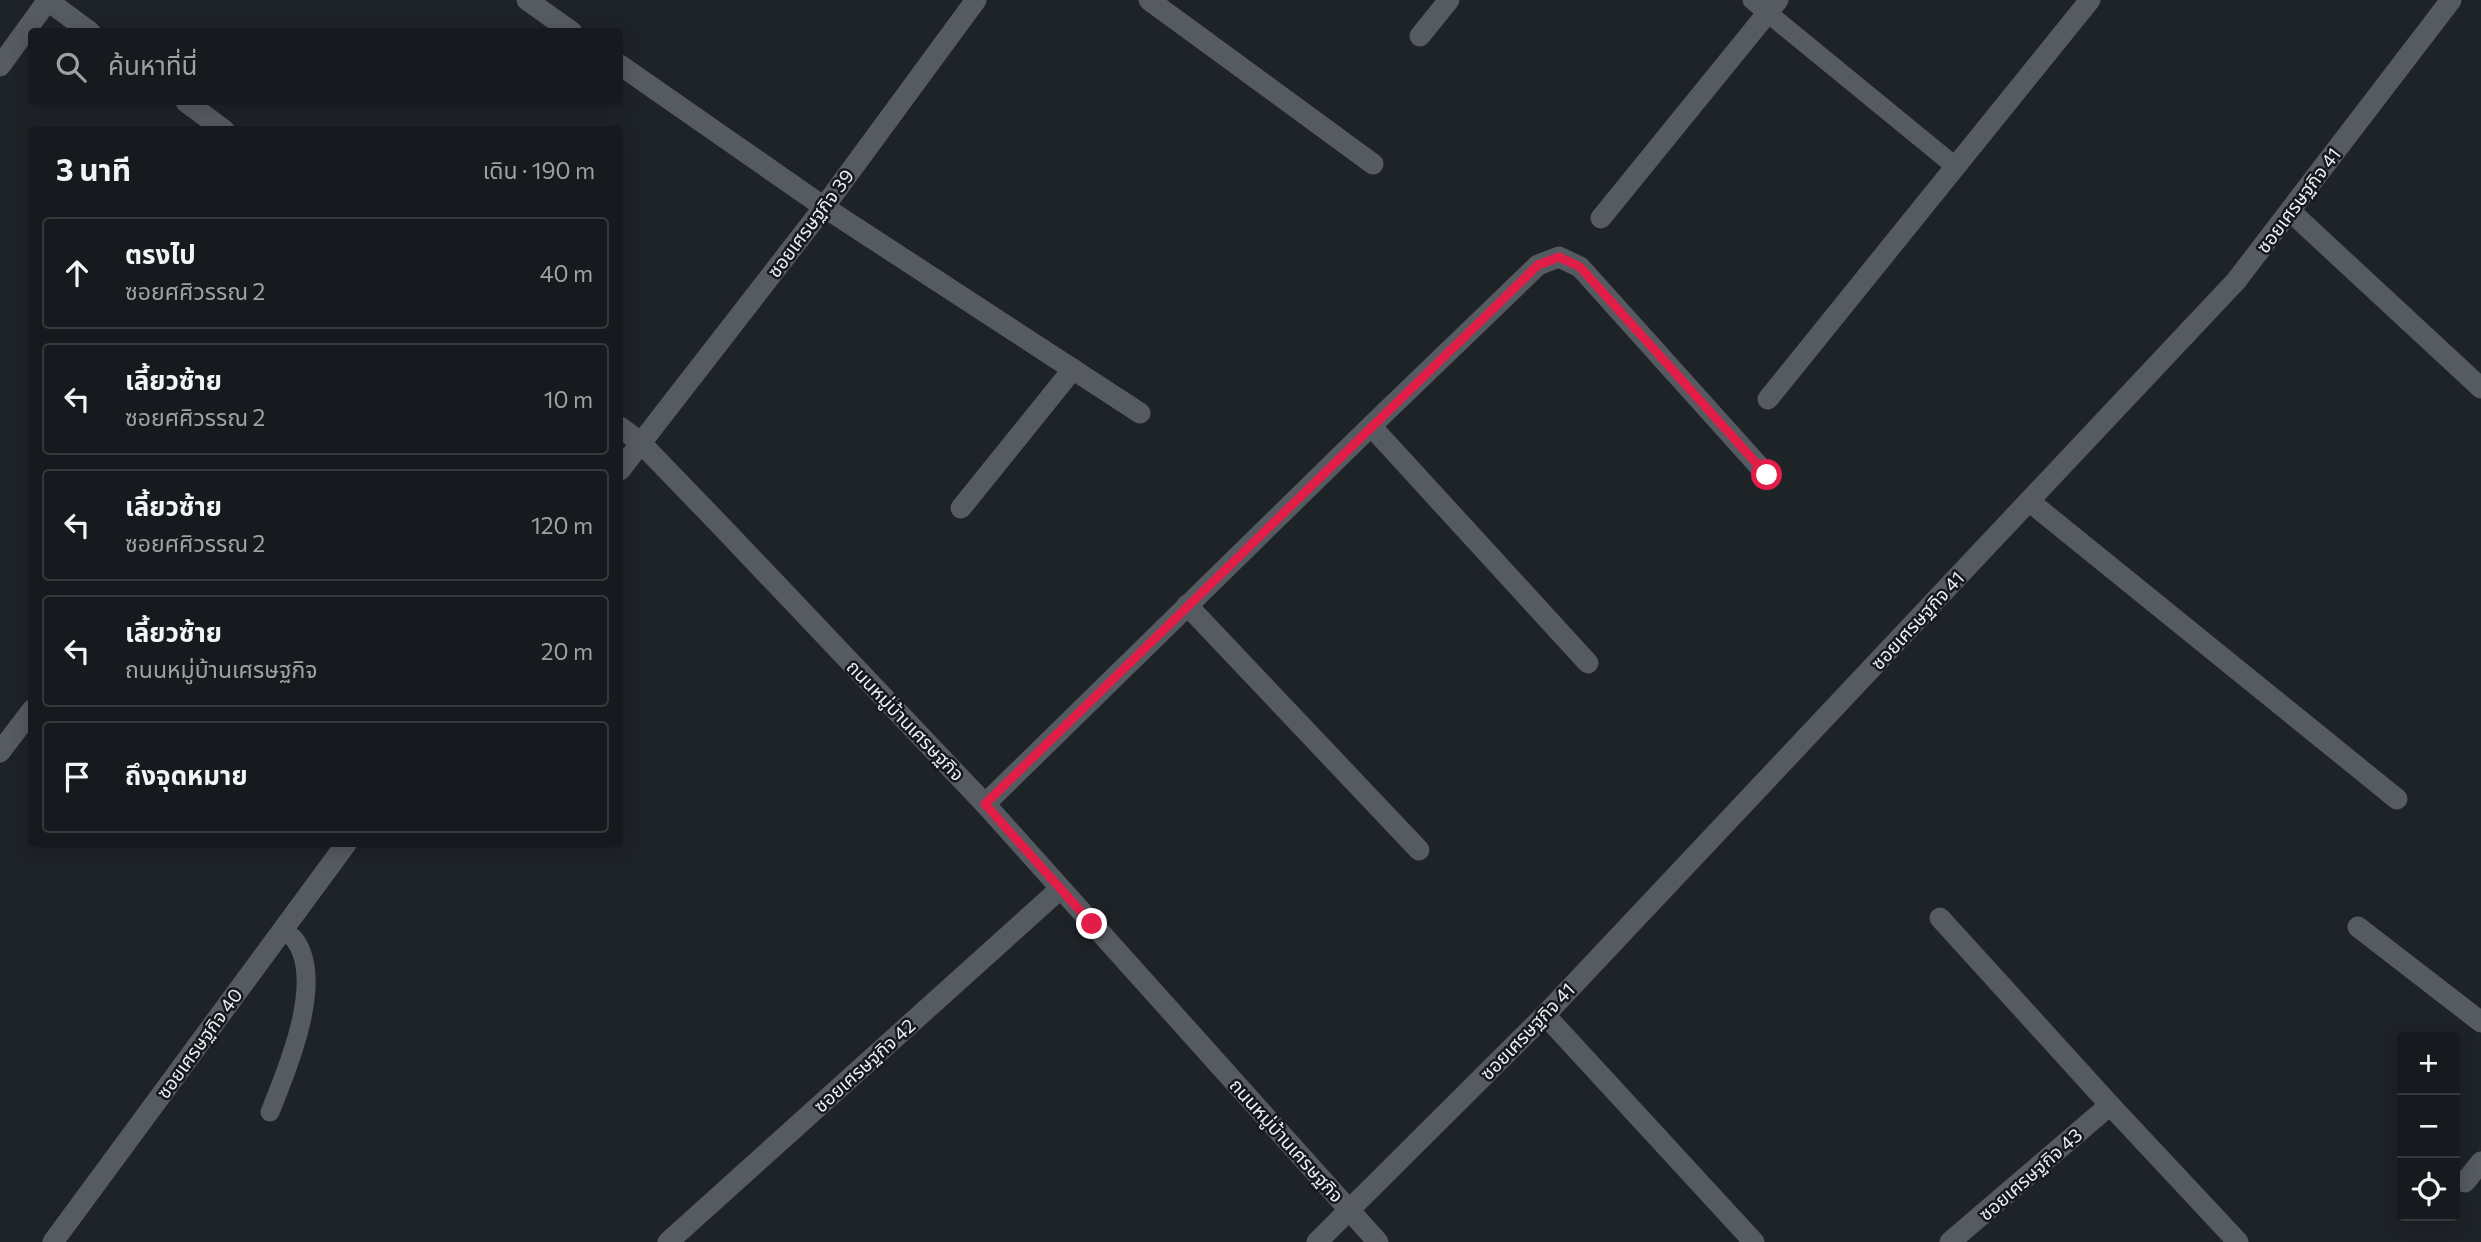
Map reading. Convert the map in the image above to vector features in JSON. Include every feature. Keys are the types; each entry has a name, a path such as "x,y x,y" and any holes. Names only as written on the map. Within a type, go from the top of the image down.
{"street":[{"path":"0,66 48,0 85,28"},
{"path":"527,0 566,28"},
{"name":"ซอยเศรษฐกิจ 39","path":"640,442 824,207 976,0"},
{"path":"1149,0 1373,164"},
{"path":"1420,36 1449,0"},
{"path":"1768,399 2090,0"},
{"name":"ซอยเศรษฐกิจ 41","path":"1317,1242 1545,1015 2236,281 2451,0"},
{"path":"1601,218 1766,4"},
{"path":"623,67 824,207 1140,413"},
{"path":"190,105 219,126"},
{"path":"2290,211 2481,388"},
{"path":"985,804 1538,265 1559,257 1580,267 1767,475"},
{"path":"961,508 1073,369"},
{"path":"1371,426 1588,663"},
{"name":"ถนนหมู่บ้านเศรษฐกิจ","path":"623,429 640,442 985,804 1378,1242"},
{"path":"623,466 640,442"},
{"path":"2029,501 2397,799"},
{"path":"1187,605 1419,850"},
{"path":"0,752 28,715"},
{"name":"ซอยเศรษฐกิจ 40","path":"53,1242 344,847"},
{"name":"ซอยเศรษฐกิจ 42","path":"668,1242 1060,889"},
{"path":"1940,918 2238,1242"},
{"path":"2358,927 2481,1022"},
{"path":"1545,1015 1754,1242"},
{"name":"ซอยเศรษฐกิจ 43","path":"1950,1242 2110,1105"},
{"path":"2465,1182 2481,1161"}],"lane":[{"path":"1766,4 1956,167"},
{"path":"270,1112 293,1055 304,1010 304,963 295,939 282,930"}],"route":[{"path":"1092,924 985,804 1538,265 1559,257 1580,267 1767,475"}]}
